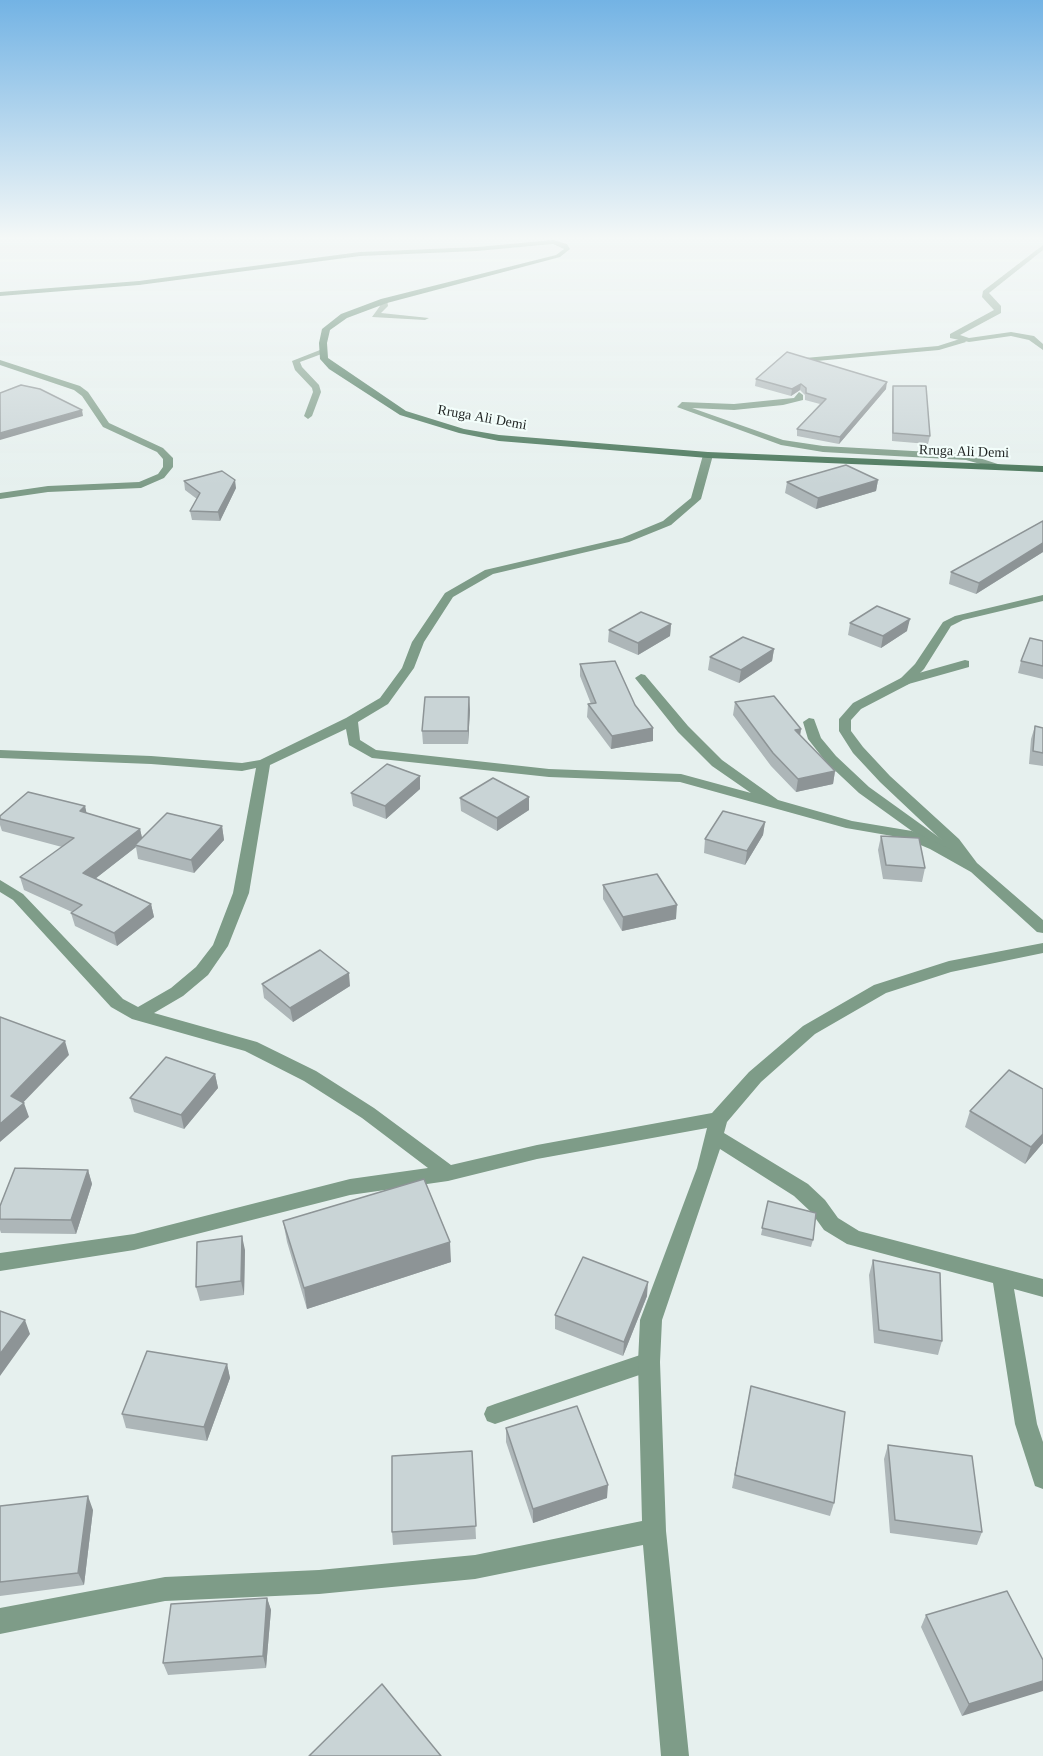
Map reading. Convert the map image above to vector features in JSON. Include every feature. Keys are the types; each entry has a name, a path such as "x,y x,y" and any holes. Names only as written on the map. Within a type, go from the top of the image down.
{"main road":[{"path":"323,352 326,329 337,321"},
{"name":"Rruga Ali Demi","path":"323,352 324,359 332,367 403,413 429,423 499,438 708,455 1043,469"}],"street":[{"path":"963,340 953,334 977,321"},
{"path":"806,360 939,348 963,340 1011,334 1031,338 1043,348"},
{"path":"308,416 317,392 316,387 298,368 296,361 323,352"},
{"path":"0,362 77,388 85,394 106,425 160,450 168,458 168,467 161,476 141,485 48,489 0,496"},
{"path":"799,395 800,398 796,400 734,407 682,405 681,407 781,442 823,449 968,457 1002,467"},
{"path":"0,754 151,760 242,767 264,763 351,721 384,701 398,685 408,668 418,642 450,595 489,572 625,540 667,523 696,499 708,455"},
{"path":"905,681 920,666 947,624 959,618 1043,598"},
{"path":"965,664 905,681 857,706 845,719 845,731 885,779 954,842 976,869"},
{"path":"641,678 683,729 717,763 773,803"},
{"path":"351,721 354,742 372,754 549,774 681,778 851,825 907,834 935,846 976,869"},
{"path":"809,722 815,739 864,790 976,869 1043,928"},
{"path":"138,1015 177,992 202,971 220,946 241,893 264,763"},
{"path":"0,885 18,897 117,1003 138,1015 251,1046 310,1076 368,1113 448,1173"},
{"path":"675,1756 654,1531 649,1362 651,1320 678,1251 716,1128 755,1077 809,1030 880,989 949,967 1043,948"},
{"path":"0,1262 134,1242 350,1187 448,1173 537,1152 716,1128 801,1190 818,1206 831,1224 854,1238 1043,1288"},
{"path":"1002,1278 1026,1424 1043,1478"},
{"path":"495,1414 649,1362"},
{"path":"0,1621 165,1589 319,1582 475,1567 654,1531"}],"building":[{"path":"787,352 887,382 840,437 797,429 826,399 806,393 806,388 801,384 792,389 756,379"},
{"path":"21,385 40,389 82,410 0,433 0,393"},
{"path":"893,386 926,386 930,436 893,433"},
{"path":"846,465 878,480 818,498 787,482"},
{"path":"222,471 235,480 218,512 190,511 200,493 184,481"},
{"path":"1043,521 1043,543 979,583 951,572"},
{"path":"877,606 910,619 883,636 850,623"},
{"path":"641,612 671,624 638,643 609,630"},
{"path":"743,637 774,649 741,670 710,657"},
{"path":"1030,638 1043,641 1043,666 1021,661"},
{"path":"615,661 635,705 653,728 612,736 588,704 596,703 580,664"},
{"path":"774,696 801,729 795,730 835,771 798,779 773,753 735,702"},
{"path":"425,697 469,697 468,731 422,731"},
{"path":"1035,726 1043,728 1043,753 1033,751"},
{"path":"387,764 420,776 385,806 351,793"},
{"path":"493,778 529,797 497,818 460,798"},
{"path":"28,792 85,806 80,811 140,829 83,873 151,904 114,933 71,913 82,905 20,877 74,838 0,819 0,816"},
{"path":"723,811 765,822 747,851 705,839"},
{"path":"167,813 222,826 191,860 135,845"},
{"path":"881,836 919,838 925,868 886,865"},
{"path":"657,874 677,905 623,917 603,885"},
{"path":"320,950 349,973 290,1008 262,984"},
{"path":"0,1017 65,1041 11,1096 24,1103 0,1124"},
{"path":"166,1057 215,1074 181,1115 130,1098"},
{"path":"1009,1070 1043,1089 1043,1134 1031,1147 970,1111"},
{"path":"15,1168 88,1170 71,1220 0,1219 0,1206"},
{"path":"424,1179 450,1242 304,1288 283,1221"},
{"path":"768,1201 816,1213 813,1240 762,1228"},
{"path":"242,1236 241,1281 196,1287 197,1242"},
{"path":"583,1257 648,1282 624,1342 555,1315"},
{"path":"873,1260 940,1273 942,1341 879,1330"},
{"path":"0,1311 25,1320 0,1354"},
{"path":"147,1351 227,1364 204,1427 122,1414"},
{"path":"751,1386 845,1412 834,1503 735,1475"},
{"path":"577,1406 608,1485 533,1509 506,1428"},
{"path":"888,1445 972,1456 982,1532 895,1520"},
{"path":"472,1451 476,1526 392,1532 392,1456"},
{"path":"88,1496 78,1573 0,1582 0,1506"},
{"path":"1007,1591 1043,1660 1043,1681 969,1704 926,1615"},
{"path":"267,1598 263,1656 163,1663 171,1604"},
{"path":"382,1684 441,1756 309,1756"}]}
